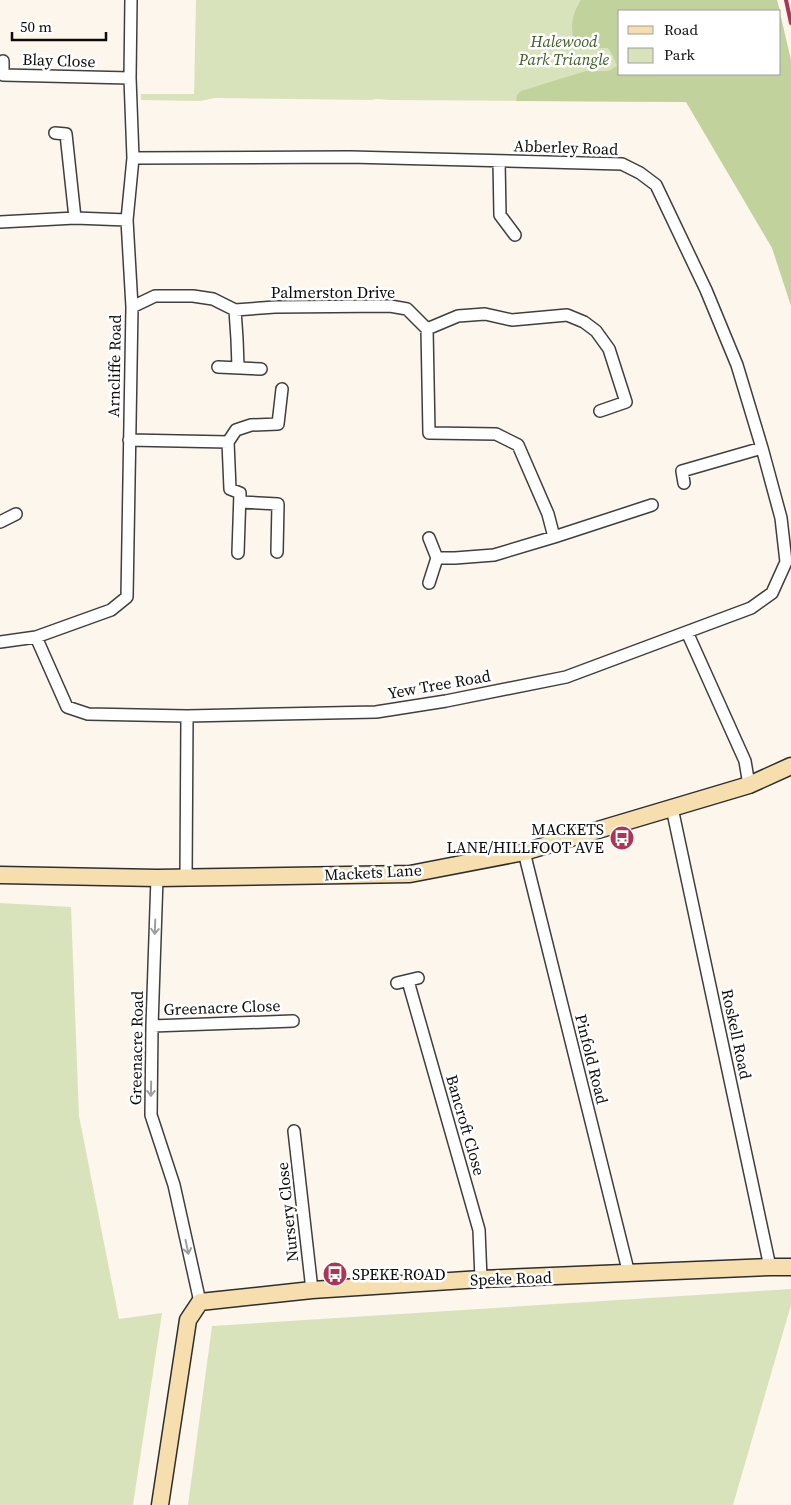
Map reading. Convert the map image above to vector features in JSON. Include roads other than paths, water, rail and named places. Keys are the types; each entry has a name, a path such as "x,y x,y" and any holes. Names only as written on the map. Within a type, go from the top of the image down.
{"street":[{"name":"Arncliffe Road","path":"2,641 36,637 110,610 126,597 132,306 127,220 133,158 130,78 132,0"},
{"name":"Blay Close","path":"3,60 3,75 130,78"},
{"path":"55,133 66,134 75,218"},
{"name":"Abberley Road","path":"133,158 350,157 622,164 640,172 656,186 706,290 737,365 762,448 780,518 786,562 772,593 751,608 728,616"},
{"path":"500,161 500,214 515,235"},
{"path":"0,222 75,218 127,220"},
{"path":"132,306 155,296 193,296 213,299 235,310 238,367"},
{"name":"Palmerston Drive","path":"235,310 275,307 390,306 407,309 427,329"},
{"path":"554,537 548,514 518,445 496,434 429,433 427,329 458,316 485,314 512,320 567,316 584,322 596,331 609,349 626,402 600,411"},
{"path":"218,367 261,369"},
{"path":"238,553 240,493 230,490 228,442 236,430 251,425 278,424 282,389"},
{"path":"129,440 228,442"},
{"path":"684,483 682,471 762,448"},
{"path":"240,502 278,504 277,552"},
{"path":"437,558 494,556 652,504"},
{"path":"0,522 16,514"},
{"path":"429,538 437,558 429,583"},
{"name":"Yew Tree Road","path":"36,637 67,707 88,714 187,716 376,712 446,701 566,677 728,616"},
{"path":"0,629 2,641"},
{"path":"687,632 745,762 749,785"},
{"path":"186,878 187,716"},
{"name":"Mackets Lane","path":"0,875 186,878 410,874 524,852 749,785 791,766"},
{"name":"Roskell Road","path":"672,808 770,1267"},
{"name":"Pinfold Road","path":"524,852 629,1274"},
{"name":"Greenacre Road","path":"157,878 151,1115 174,1185 200,1302"},
{"name":"Bancroft Close","path":"408,981 479,1230 481,1279"},
{"name":"Greenacre Close","path":"152,1026 293,1021"},
{"name":"Nursery Close","path":"294,1131 312,1290"},
{"name":"Speke Road","path":"200,1302 312,1290 481,1279 791,1267"},
{"path":"160,1505 188,1320 200,1302"}],"railway":[{"path":"786,0 791,23"}],"place":[{"name":"MACKETS LANE/HILLFOOT AVE","path":"622,838"},
{"name":"SPEKE ROAD","path":"335,1274"}],"park label":[{"name":"Halewood Park Triangle","path":"564,50"}]}
